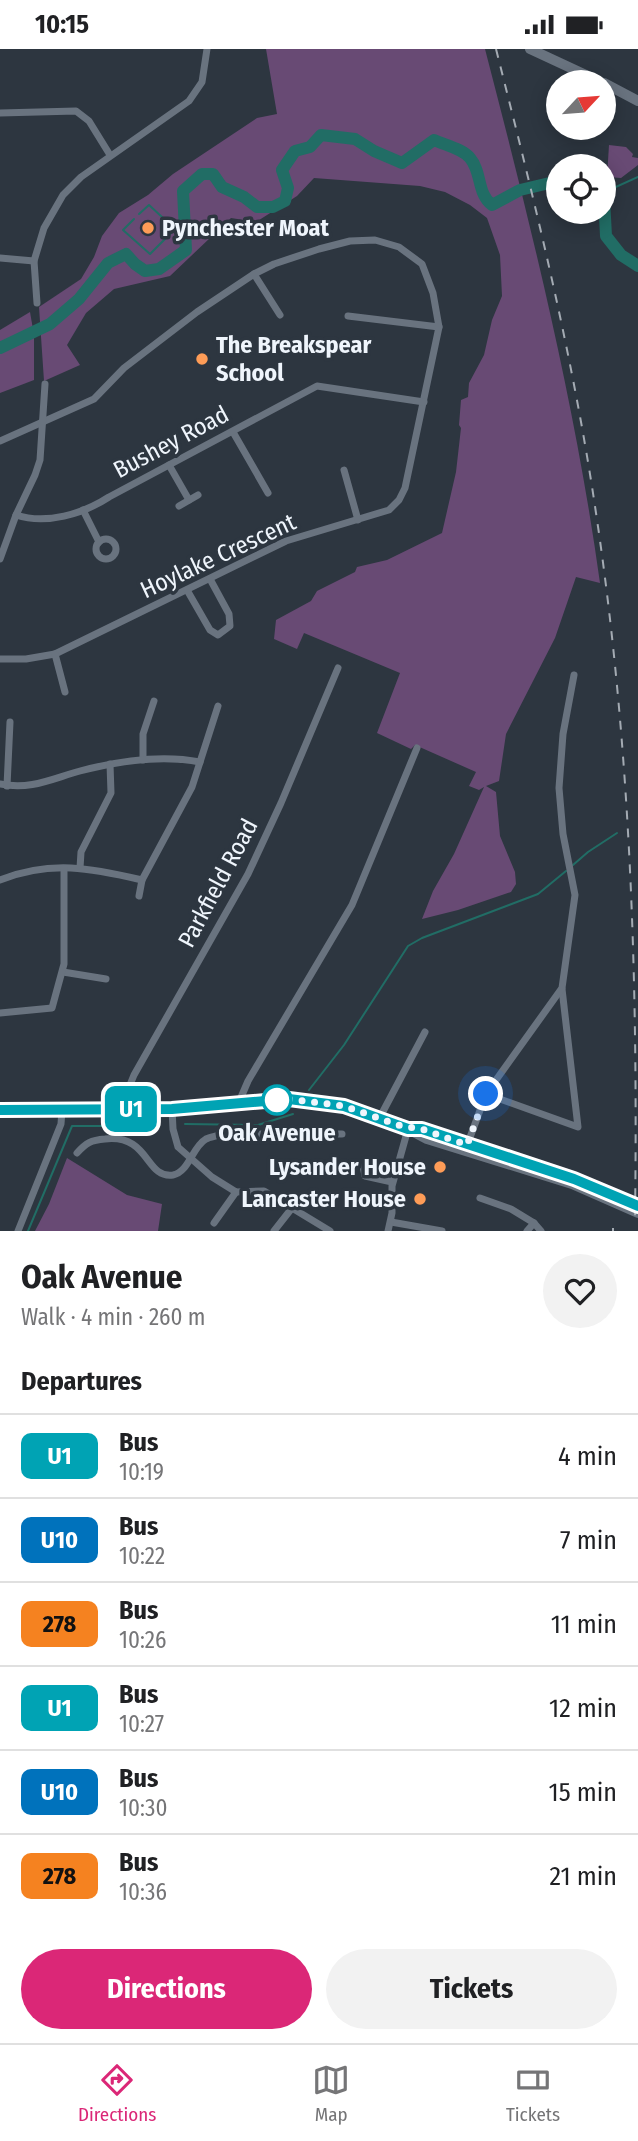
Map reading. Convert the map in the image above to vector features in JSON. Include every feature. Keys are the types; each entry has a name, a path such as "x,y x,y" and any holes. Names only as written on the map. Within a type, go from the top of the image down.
{"main road":[{"path":"530,49 575,70"},
{"path":"616,90 638,101"},
{"path":"0,1110 172,1109 289,1099 344,1106 408,1129 422,1129 466,1148 638,1206"},
{"path":"604,1194 638,1213"}],"street":[{"path":"37,303 33,261 44,228 64,195 80,177 189,101 202,82 206,49"},
{"path":"0,113 69,110 80,113 89,121 110,155"},
{"name":"Hoylake Crescent","path":"0,441 94,399 124,368 197,312 274,264 350,241 375,240 399,247 422,264 433,293 439,327 405,488 399,500 389,510 286,541 55,653 26,659 0,659"},
{"path":"0,258 33,261"},
{"path":"254,274 281,315"},
{"path":"348,316 439,327"},
{"path":"0,559 37,467 45,384"},
{"name":"Bushey Road","path":"16,515 29,519 47,519 93,508 317,386 424,402"},
{"path":"233,432 268,493"},
{"path":"169,465 189,500"},
{"path":"344,470 358,520"},
{"path":"179,506 198,495"},
{"path":"83,510 99,542"},
{"path":"187,590 209,630 218,635 230,626 229,614 210,579"},
{"path":"55,653 65,692"},
{"name":"Parkfield Road","path":"124,1109 125,1097 134,1075 248,874 338,668"},
{"path":"486,1094 578,1127 562,988 575,902 571,867 563,834 559,787 563,734 574,675"},
{"path":"143,760 143,734 154,701"},
{"path":"139,896 142,880 186,799 218,706"},
{"path":"19,731 10,726 4,785 28,787 110,764 143,760 175,759 200,762"},
{"path":"239,1102 248,1081 352,905 417,748"},
{"path":"80,868 81,852 111,793 110,764"},
{"path":"0,880 26,870 80,868 97,869 142,880"},
{"path":"0,1013 52,1008 63,972 64,869"},
{"path":"63,972 106,979"},
{"path":"466,1148 486,1094 562,988"},
{"path":"379,1119 425,1032"},
{"path":"172,1109 173,1129 178,1147 212,1177 236,1192 264,1191 331,1231"},
{"path":"18,1231 61,1124 62,1110"},
{"path":"388,1231 391,1222 392,1182 408,1129"},
{"path":"81,1132 88,1141"},
{"path":"77,1153 88,1141 121,1138 139,1147 159,1173 169,1175 180,1172 206,1139 222,1134 342,1134"},
{"path":"363,1166 365,1176 392,1182"},
{"path":"214,1223 236,1192"},
{"path":"480,1198 511,1209 534,1223 541,1231"},
{"path":"274,1231 292,1209"},
{"path":"391,1222 439,1231"},
{"path":"527,1231 534,1223"}],"shaded area":[{"path":"266,49 485,49 535,248 578,448 600,583 576,577 555,638 506,734 499,781 486,786 496,792 500,836 515,872 516,884 511,892 422,919 484,787 479,790 469,786 476,772 415,745 411,749 377,733 400,673 304,633 297,649 274,639 276,620 311,601 317,591 355,572 357,567 387,560 442,533 456,472 461,400 468,397 469,383 484,355 492,320 502,296 500,255 487,218 470,205 445,192 420,186 314,178 297,196 256,222 231,218 170,276 114,289 86,313 67,345 80,365 44,381 39,307 81,279 102,236 119,213 257,118 277,114"},
{"path":"609,145 626,147 633,154 632,157 638,158 638,165 621,178 616,178 616,154 608,154"},
{"path":"30,312 34,335 34,380 0,393 0,330"},
{"path":"67,1158 127,1195 162,1204 158,1231 35,1231"}],"waterway":[{"path":"0,348 50,324 79,299 108,263 126,254 145,271 159,269 186,250 183,191 202,174 213,174 222,187 244,197 257,207 273,207 285,201 288,188 282,170 295,151 310,147 321,135 355,139 402,163 434,140 453,147 467,155 474,164 484,195 492,205 520,190 546,184"},
{"path":"616,187 638,177"},
{"path":"134,219 123,230 150,254 175,229 149,205 139,214"},
{"path":"605,224 606,236 621,255 638,266"},
{"path":"573,865 617,833"},
{"path":"309,1090 344,1045 408,946 422,938 538,894 566,871"},
{"path":"185,1124 258,1125 293,1114"},
{"path":"28,1231 72,1126 146,1126"}],"railway":[{"path":"496,49 565,338 587,454 608,601 625,777 630,865 635,1042 635,1219"}],"bus line":[{"name":"U1","path":"0,1110 172,1109 289,1099 344,1106 412,1130 422,1129 574,1179 638,1206"}],"place":[{"name":"Pynchester Moat","path":"148,228"},
{"name":"The Breakspear School","path":"202,359"},
{"name":"Oak Avenue","path":"277,1100"},
{"name":"Lysander House","path":"440,1167"},
{"name":"Lancaster House","path":"420,1199"}],"route":[{"path":"277,1100 344,1106 412,1130 422,1129 467,1145 486,1094"}]}
